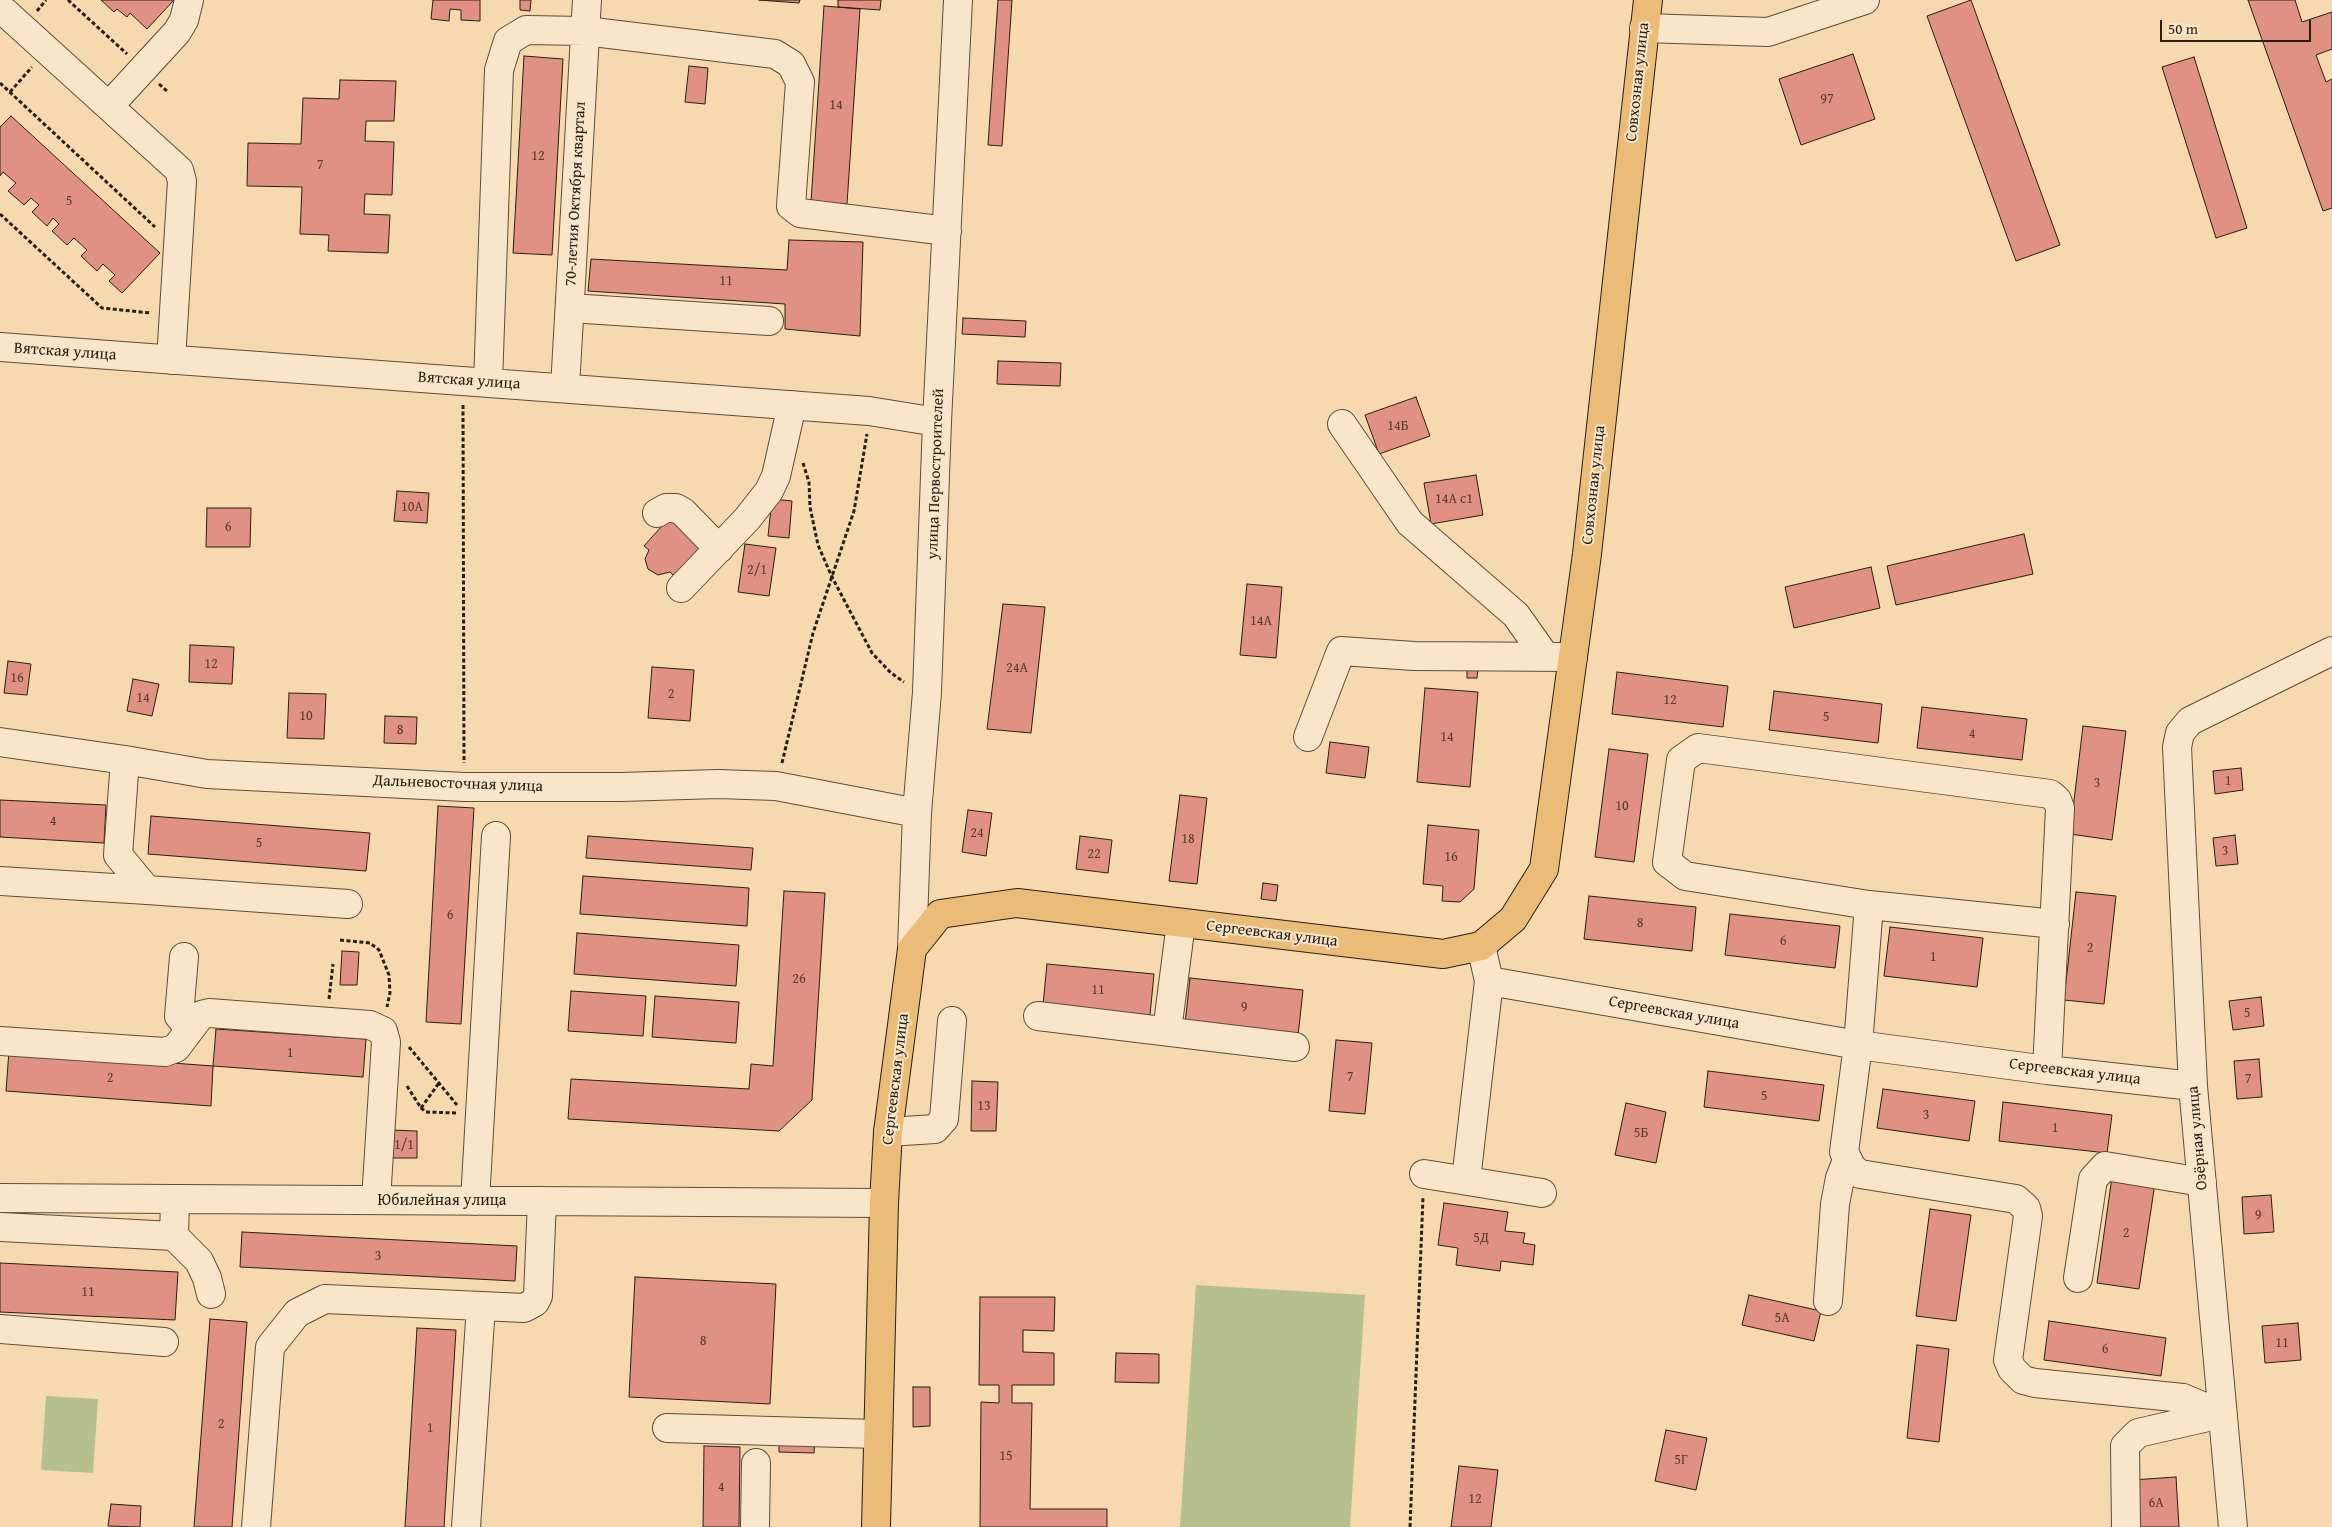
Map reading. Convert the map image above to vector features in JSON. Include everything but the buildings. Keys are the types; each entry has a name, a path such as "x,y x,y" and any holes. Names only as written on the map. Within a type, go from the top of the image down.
{"main road":[{"name":"Совхозная улица","path":"1481,946 1513,919 1544,869 1588,544 1648,0"},
{"name":"Сергеевская улица","path":"876,1527 884,1203 888,1132 912,949 940,914 1016,903 1443,954 1481,946"}],"street":[{"path":"110,106 178,32 184,20 189,0"},
{"name":"70-летия Октября квартал","path":"565,388 588,0"},
{"name":"улица Первостроителей","path":"912,949 917,812 927,692 937,422 958,0"},
{"path":"1644,28 1768,32 1865,0"},
{"path":"0,9 179,170 182,181 172,360"},
{"path":"476,382 500,70 508,41 526,30 585,31 775,54 791,64 800,82 791,206 800,213 947,231"},
{"path":"570,308 769,321"},
{"name":"Вятская улица","path":"0,347 869,411 937,422"},
{"path":"681,588 748,519 768,491 776,476 792,405"},
{"path":"1342,424 1410,523 1516,615 1545,656"},
{"path":"657,513 666,508 676,508 719,549"},
{"path":"1308,737 1341,651 1414,656 1573,657"},
{"name":"Озёрная улица","path":"2233,1527 2193,1086 2177,747 2180,732 2190,721 2332,651"},
{"name":"Дальневосточная улица","path":"0,742 207,774 464,787 621,787 718,784 776,786 917,812"},
{"path":"2047,1070 2055,924 2060,808 2057,800 2050,794 1698,748 1681,760 1667,862 1685,876 1869,905 2055,924"},
{"path":"125,760 118,855 147,890"},
{"path":"475,1201 496,836"},
{"path":"0,881 348,904"},
{"path":"1869,905 1858,1044 1845,1139 1844,1152 1847,1160 1860,1174 2016,1199 2022,1203 2026,1208 2028,1216 2008,1360 2012,1370 2023,1380 2035,1383 2183,1398 2222,1414"},
{"path":"1167,1031 1182,923"},
{"path":"1466,1180 1489,981 1481,946"},
{"path":"184,957 179,1016 190,1029"},
{"name":"Сергеевская улица","path":"1489,981 1858,1044 2047,1070 2193,1086"},
{"path":"0,1041 166,1052 176,1048 202,1015 209,1013 370,1025 383,1031 385,1036 376,1200"},
{"path":"1038,1016 1295,1047"},
{"path":"888,1132 935,1129 944,1119 952,1021"},
{"path":"1828,1301 1836,1204 1840,1178 1847,1160"},
{"path":"2078,1278 2093,1179 2105,1166 2202,1182"},
{"path":"1424,1174 1542,1193"},
{"name":"Юбилейная улица","path":"0,1198 884,1203"},
{"path":"174,1236 176,1200"},
{"path":"256,1527 270,1347 297,1313 325,1298 524,1308 535,1302 538,1296 542,1201"},
{"path":"1,1227 174,1236 200,1261 211,1294"},
{"path":"466,1527 481,1306"},
{"path":"0,1328 164,1342"},
{"path":"2126,1527 2125,1446 2138,1433 2222,1414"},
{"path":"667,1428 878,1434"},
{"path":"755,1527 756,1463"}],"path":[{"path":"68,0 168,92"},
{"path":"10,92 47,50"},
{"path":"0,83 178,248"},
{"path":"0,214 102,308 174,315"},
{"path":"464,787 476,382"},
{"path":"776,786 813,633 854,510 863,464 869,411"},
{"path":"785,438 805,467 809,482 810,507 818,545 862,637 877,658 899,680 927,692"},
{"path":"326,1022 333,964"},
{"path":"421,1108 439,1083"},
{"path":"406,1084 421,1108 431,1114 463,1113"},
{"path":"1410,1527 1424,1174"}],"green space":[{"path":"1196,1285 1365,1295 1350,1527 1180,1527"},
{"path":"46,1396 98,1399 93,1473 41,1470"}]}
